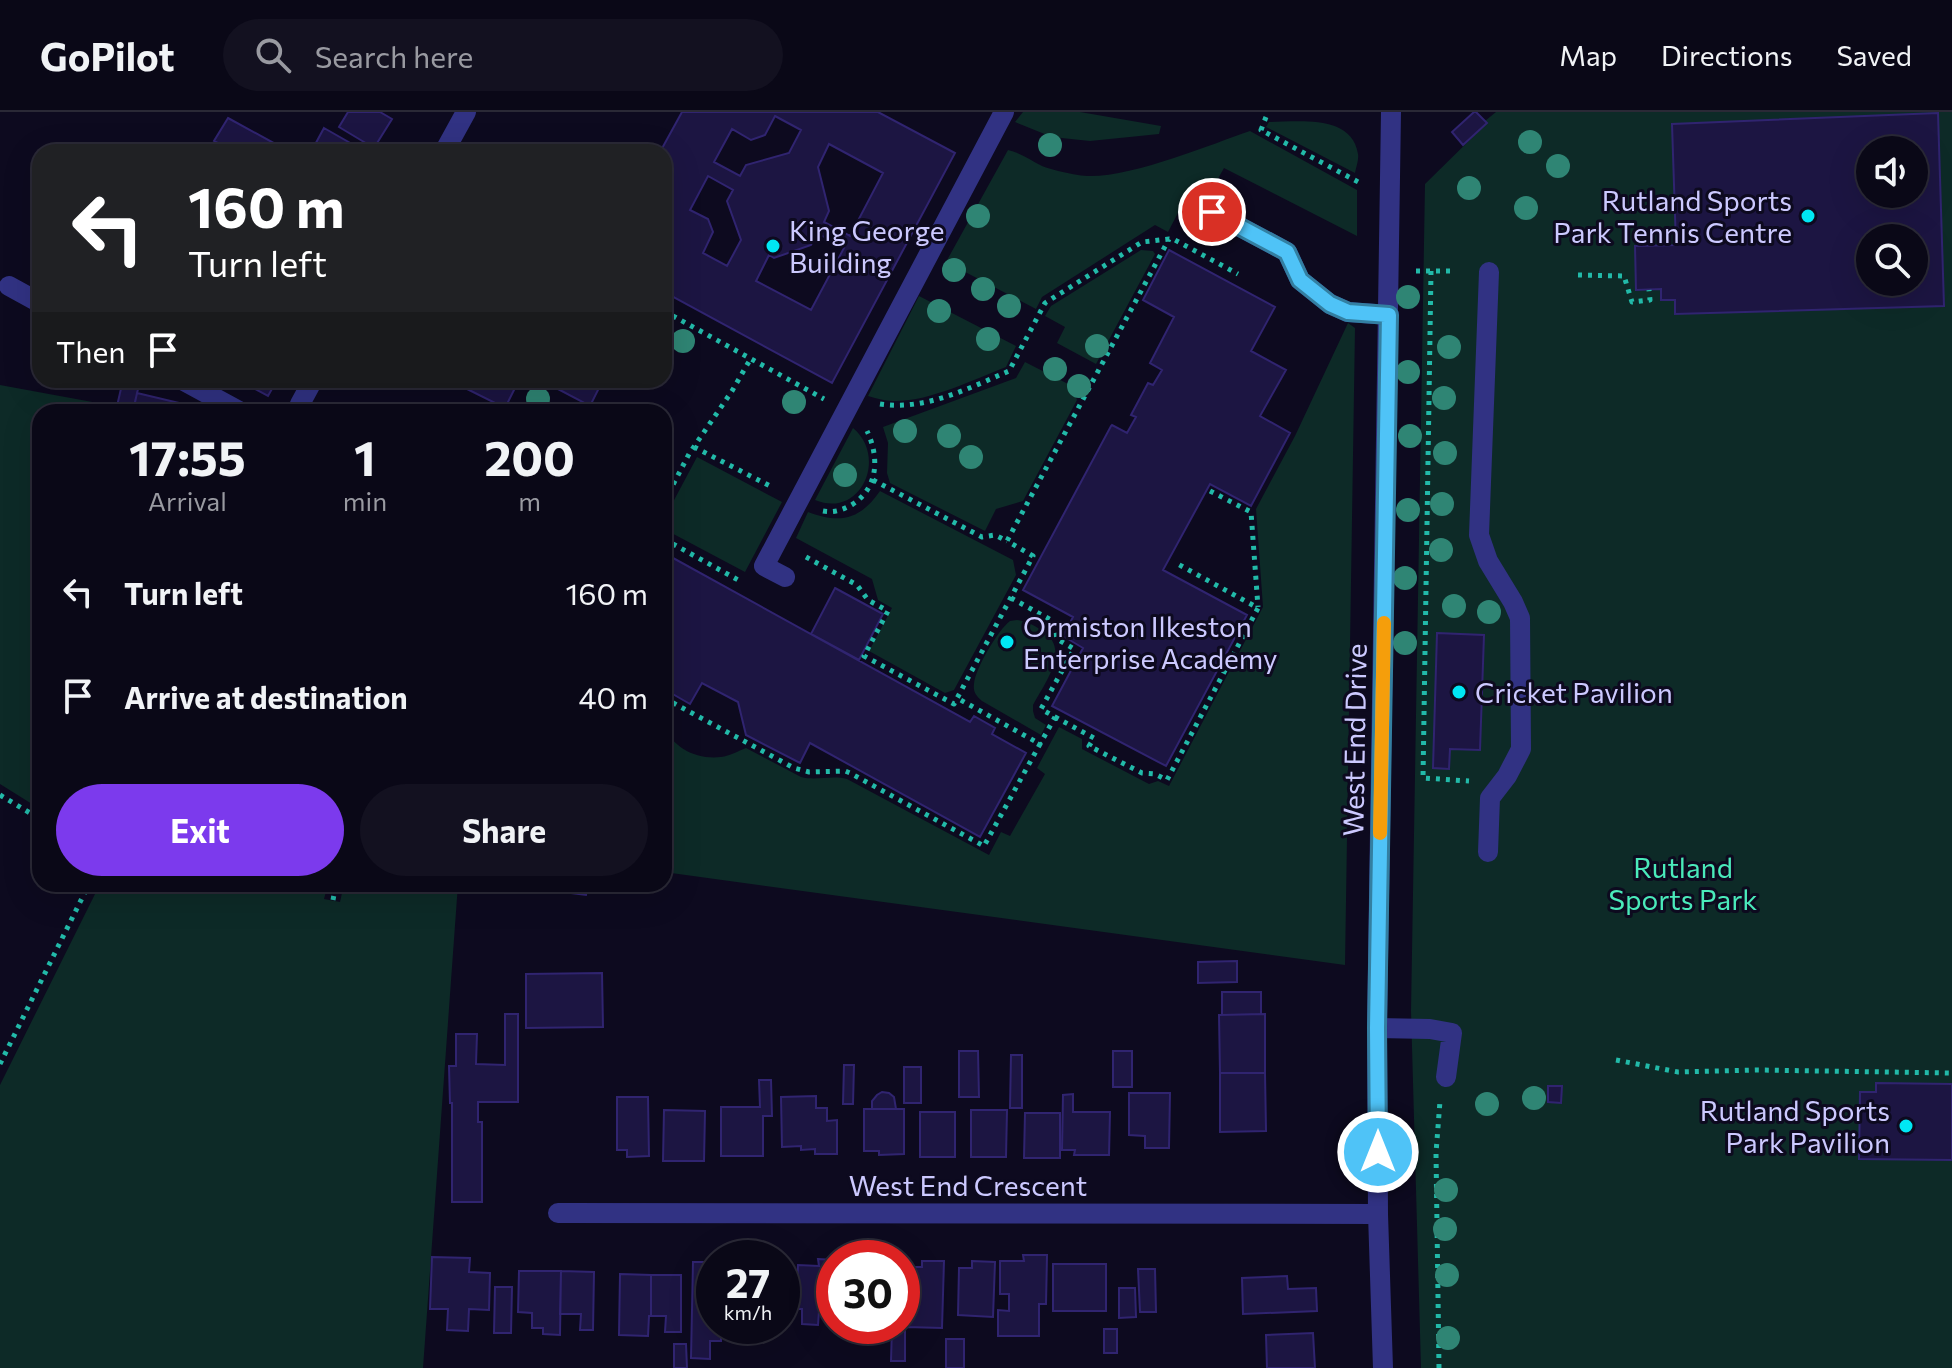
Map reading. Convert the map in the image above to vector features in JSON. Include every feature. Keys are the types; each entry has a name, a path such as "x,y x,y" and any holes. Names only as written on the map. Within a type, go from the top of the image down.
{"street":[{"path":"448,144 466,112"},
{"path":"785,577 764,566 799,501 852,415 1004,112"},
{"name":"West End Drive","path":"1383,1368 1377,1028 1391,112"},
{"path":"1212,212 1287,252 1300,280 1330,304 1348,312 1389,315"},
{"path":"1488,852 1490,798 1507,776 1521,749 1520,618 1488,561 1479,535 1489,272"},
{"path":"9,286 32,299"},
{"path":"197,388 226,404"},
{"path":"1377,1028 1430,1029 1452,1033 1446,1077"},
{"name":"West End Crescent","path":"558,1213 1378,1214"}],"path":[{"path":"1266,117 1261,130 1362,184"},
{"path":"852,415 873,403 908,406 933,401 1009,371 1045,303 1142,242 1169,239 1238,274"},
{"path":"1007,541 1169,239"},
{"path":"1416,271 1455,271"},
{"path":"1431,271 1423,778 1501,783"},
{"path":"1578,275 1624,276 1632,302 1650,300 1649,290"},
{"path":"672,315 852,415 867,431 872,442 875,455 873,480 862,496 844,509 832,512 821,510 694,447"},
{"path":"672,487 751,358"},
{"path":"777,541 857,585 868,600 888,611 864,656 954,704 1033,556 995,535 982,537 873,480"},
{"path":"1011,598 1053,621 1057,639 1074,649 1041,709 1094,738 1089,746 1142,773 1155,774 1167,780 1258,608 1251,512 1210,491"},
{"path":"672,543 752,588 764,566"},
{"path":"1176,563 1258,608"},
{"path":"1415,695 1425,695"},
{"path":"957,698 1040,744"},
{"path":"672,702 794,768 809,772 850,773 984,846 1055,717"},
{"path":"0,795 32,814"},
{"path":"0,1064 85,892"},
{"path":"333,900 334,892"},
{"path":"1616,1060 1678,1072 1952,1073"},
{"path":"1439,1368 1436,1153 1439,1104 1446,1077"}],"green space":[{"path":"1023,112 1080,112 1161,126 1159,134 1090,141 1052,137 1015,122"},
{"name":"Rutland Sports Park","path":"1496,112 1952,112 1952,1368 1421,1368 1411,1011 1425,184 1486,124 1485,121"},
{"path":"1269,122 1322,123 1346,132 1354,141 1358,154 1355,173 1266,127"},
{"path":"1250,131 1357,190 1357,236 1224,168 1207,198 1190,190 1168,232 1155,225 1042,297 1036,309 946,262 1008,150 1050,169 1095,176 1140,168"},
{"path":"1141,250 1155,254 1096,364 1057,343 1065,327 1045,316 1051,306"},
{"path":"919,296 1016,346 1006,367 920,398 892,401 868,396"},
{"path":"1348,323 1355,328 1345,965 672,873 672,739 686,751 703,756 721,757 746,748 801,777 847,779 989,855 1001,832 1010,836 1045,774 1037,768 1059,727 1082,739 1082,749 1149,784 1158,781 1169,786 1263,607 1256,509 1295,436"},
{"path":"1025,362 1072,386 1077,400 1023,501 996,509 985,531 890,483 887,473 888,443 883,427 1016,378"},
{"path":"0,385 103,404 32,404 32,804 0,784"},
{"path":"853,428 863,440 868,454 864,482 845,501 831,504 815,500"},
{"path":"697,457 782,502 745,572 672,533 672,504"},
{"path":"880,491 1013,560 1016,575 954,690 945,693 869,651 892,608 878,600 872,579 796,538 808,512 830,518 848,517 865,508"},
{"path":"1017,620 1041,630 1055,646 1053,666 1033,705 1035,718 1046,725 1041,735 982,701 974,689 978,669 994,641 1010,621"},
{"path":"96,892 326,892 324,899 340,902 342,892 457,892 423,1368 0,1368 0,1085"}],"building":[{"path":"348,112 380,112 392,119 376,144 367,144 339,127"},
{"name":"King George Building","path":"682,112 878,112 955,153 832,383 672,296 672,144 664,144","holes":["775,116 801,130 789,153 746,165 740,176 714,162 732,129 751,140 765,135","829,144 883,173 850,236 824,222 829,211 818,167","708,176 733,190 727,201 741,240 727,266 703,253 713,232 708,219 690,210","817,233 844,248 811,310 756,281 769,255 774,258 811,245"]},
{"path":"1474,112 1487,123 1463,145 1452,132"},
{"name":"Rutland Sports Park Tennis Centre","path":"1938,113 1944,306 1675,314 1675,300 1661,300 1661,289 1636,290 1635,246 1676,245 1672,124"},
{"path":"228,118 276,144 219,144 214,141"},
{"path":"324,128 352,144 315,144"},
{"path":"1169,250 1275,307 1251,351 1286,370 1260,416 1290,433 1251,506 1210,484 1163,570 1247,615 1166,766 1052,706 1083,648 1063,636 1073,617 1023,590 1111,426 1127,433 1136,417 1131,415 1148,383 1153,385 1162,370 1150,363 1174,317 1143,300"},
{"path":"121,388 138,388 134,404 117,404"},
{"path":"254,388 272,388 268,396"},
{"path":"465,388 515,388 507,404 497,404"},
{"path":"556,388 599,388 591,404"},
{"path":"137,393 183,404 135,404"},
{"path":"672,557 970,722 974,716 995,728 992,734 1026,753 980,837 810,743 800,763 746,735 738,702 702,683 690,704 672,694"},
{"path":"835,588 883,614 859,660 811,634"},
{"name":"Cricket Pavilion","path":"1437,633 1484,635 1480,750 1450,749 1449,769 1433,768"},
{"path":"1237,961 1237,982 1198,983 1198,962"},
{"path":"602,973 603,1027 526,1028 526,974"},
{"path":"1222,992 1261,992 1261,1014 1222,1015"},
{"path":"505,1014 518,1014 518,1102 478,1102 478,1122 482,1122 482,1202 452,1202 449,1066 456,1066 456,1034 477,1034 476,1064 505,1065"},
{"path":"1265,1014 1265,1073 1220,1073 1219,1015"},
{"path":"959,1051 978,1051 979,1097 959,1097"},
{"path":"1113,1051 1132,1051 1132,1087 1113,1087"},
{"path":"1011,1055 1022,1055 1022,1108 1010,1108"},
{"path":"844,1065 854,1065 853,1104 843,1104"},
{"path":"904,1067 921,1067 921,1103 904,1103"},
{"path":"1220,1073 1265,1073 1266,1131 1220,1132"},
{"path":"759,1080 771,1080 772,1116 763,1116 763,1156 721,1156 721,1107 760,1107"},
{"name":"Rutland Sports Park Pavilion","path":"1876,1083 1952,1084 1952,1160 1859,1159 1860,1092 1876,1092"},
{"path":"1548,1086 1562,1086 1561,1103 1548,1102"},
{"path":"882,1092 894,1097 896,1109 872,1109 872,1101"},
{"path":"1129,1093 1170,1093 1169,1148 1145,1148 1145,1136 1129,1135"},
{"path":"1073,1094 1073,1112 1110,1112 1109,1155 1074,1155 1075,1150 1062,1150 1063,1095"},
{"path":"816,1096 816,1108 827,1108 827,1121 837,1120 837,1154 815,1154 815,1149 801,1150 801,1146 782,1147 781,1097"},
{"path":"617,1097 648,1097 649,1156 627,1157 627,1150 617,1150"},
{"path":"864,1109 904,1109 904,1154 879,1155 879,1151 864,1151"},
{"path":"664,1110 705,1111 704,1161 663,1161"},
{"path":"971,1110 1007,1110 1006,1157 971,1157"},
{"path":"920,1112 955,1112 955,1157 920,1157"},
{"path":"1025,1113 1060,1113 1060,1158 1024,1158"},
{"path":"1023,1255 1047,1255 1046,1304 1039,1304 1039,1336 998,1336 998,1310 1009,1311 1009,1294 1000,1294 1000,1261 1024,1261"},
{"path":"432,1257 470,1258 469,1272 490,1273 489,1310 469,1309 468,1331 447,1330 448,1309 430,1309"},
{"path":"922,1261 944,1261 942,1328 920,1327"},
{"path":"972,1261 995,1262 993,1317 958,1315 959,1268 972,1268"},
{"path":"693,1262 696,1262 696,1344 710,1344 710,1359 691,1358"},
{"path":"1053,1264 1106,1264 1106,1311 1053,1311"},
{"path":"800,1265 816,1266 816,1325 802,1324"},
{"path":"1138,1269 1155,1269 1156,1312 1140,1312"},
{"path":"519,1271 561,1271 560,1335 543,1334 543,1328 532,1328 532,1313 518,1312"},
{"path":"561,1271 594,1272 593,1330 580,1330 581,1314 560,1314"},
{"path":"620,1274 651,1275 648,1336 619,1335"},
{"path":"651,1275 681,1275 681,1332 665,1332 666,1316 651,1316"},
{"path":"1287,1276 1288,1289 1316,1288 1317,1311 1243,1314 1242,1278"},
{"path":"495,1287 512,1287 511,1333 494,1333"},
{"path":"1119,1288 1135,1288 1136,1317 1119,1318"},
{"path":"1104,1329 1117,1329 1117,1353 1104,1353"},
{"path":"1313,1333 1315,1368 1267,1368 1266,1335"},
{"path":"946,1339 964,1339 964,1368 946,1368"},
{"path":"674,1344 686,1344 687,1368 674,1368"},
{"path":"892,1344 905,1344 905,1361 891,1361"}],"slow traffic":[{"path":"1380,833 1384,623"}],"place":[{"name":"Rutland Sports Park Tennis Centre","path":"1808,216"},
{"name":"King George Building","path":"773,246"},
{"name":"Ormiston Ilkeston Enterprise Academy","path":"1007,642"},
{"name":"Cricket Pavilion","path":"1459,692"},
{"name":"Rutland Sports Park Pavilion","path":"1906,1126"}],"route":[{"path":"1212,212 1287,252 1300,280 1330,304 1348,312 1389,315 1377,1028 1378,1152"}]}
